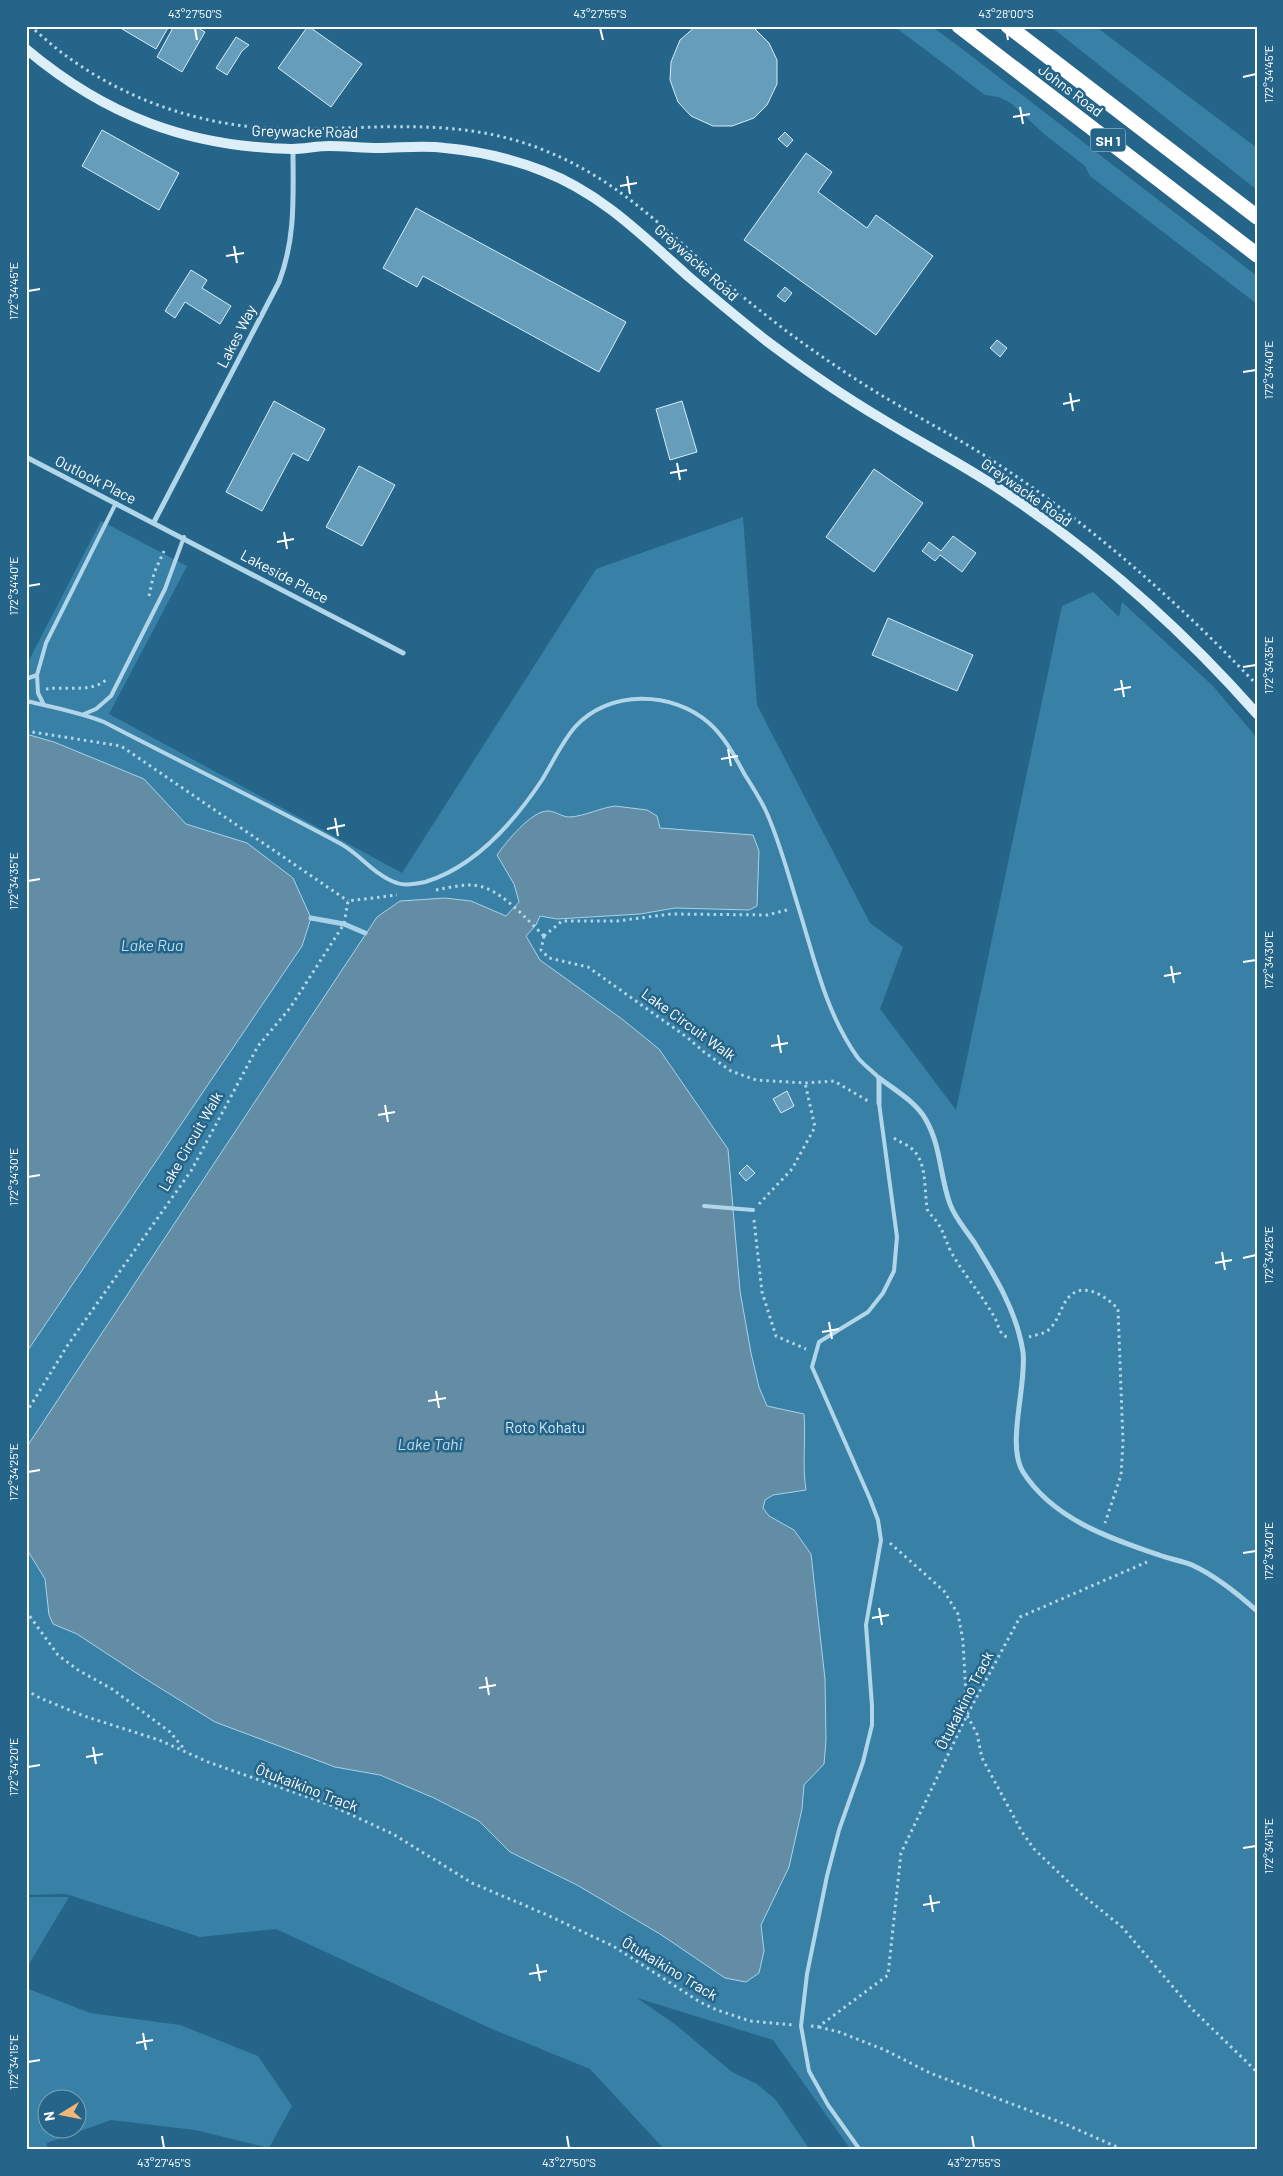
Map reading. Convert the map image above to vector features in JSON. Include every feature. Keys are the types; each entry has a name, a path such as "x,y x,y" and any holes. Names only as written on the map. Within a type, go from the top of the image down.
{"highway":[{"name":"Johns Road","path":"959,26 1257,255"},
{"name":"Johns Road","path":"1008,26 1257,217"},
{"name":"SH 1","path":"1020,26 1118,111"}],"street":[{"name":"Greywacke Road","path":"26,49 83,91 117,110 161,129 202,140 293,149 330,146 443,147 502,158 546,172 584,191 620,215 687,275 769,343 879,417 1000,489 1097,561 1177,632 1257,714"},
{"name":"Lakes Way","path":"154,522 279,282 287,261 292,237 293,149"},
{"name":"Outlook Place","path":"26,457 154,522"},
{"name":"Lakeside Place","path":"154,522 404,653"},
{"path":"879,1078 879,1103"},
{"path":"879,1078 908,1100 926,1119 938,1152 950,1205 1002,1290 1016,1321 1021,1339 1024,1371 1018,1434 1018,1457 1022,1470 1054,1507 1065,1515 1102,1533 1160,1556 1191,1565 1212,1576 1257,1611"}],"lane":[{"path":"44,705 38,693 37,675 46,642 116,504"},
{"path":"84,714 96,709 111,696 165,589 184,538"},
{"path":"26,680 37,675"},
{"path":"26,701 84,714 126,734 342,845 388,879 400,884 415,884 442,876 458,868 495,837 526,803 576,725 599,709 613,703 635,700 663,700 689,710 710,724 729,747 765,809 820,977 838,1024 860,1061 879,1078"},
{"path":"860,2150 828,2105 809,2071 801,2026 807,1974 827,1876 839,1830 863,1762 872,1725 866,1624 879,1553 880,1534 878,1520 870,1499 812,1367 819,1342 868,1312 884,1293 894,1271 897,1237 879,1103"},
{"path":"704,1206 753,1210"}],"path":[{"path":"30,26 67,57 89,72 136,97 162,108 188,115 239,126 269,129 444,127 513,140 576,164 618,189 640,205 747,300 826,359 882,396 987,457 1074,518 1164,592 1257,685"},
{"path":"154,573 164,551"},
{"path":"45,689 94,687 108,677"},
{"path":"26,731 121,746 348,902 402,894"},
{"path":"428,892 473,885 493,892 510,902 544,936 562,920 617,921 671,914 768,914 798,907"},
{"name":"Lake Circuit Walk","path":"26,1413 69,1343 191,1171 258,1046 290,1008 344,924 348,902"},
{"name":"Lake Circuit Walk","path":"544,936 541,950 549,958 588,967 731,1071 756,1080 805,1083 834,1081 869,1102 879,1103"},
{"path":"805,1083 815,1127 792,1169 753,1210 762,1292 776,1336 816,1353"},
{"path":"882,1131 912,1148 920,1160 925,1175 928,1212 938,1220 944,1230 951,1250 995,1318 1001,1333 1007,1338 1021,1339 1046,1332 1054,1324 1069,1297 1082,1291 1096,1292 1109,1299 1118,1309 1123,1442 1121,1475 1102,1533"},
{"path":"880,1534 944,1591 958,1614 963,1641 967,1715 977,1734 982,1758 1003,1800 1034,1849 1080,1893 1122,1927 1191,2008 1257,2072"},
{"name":"Ōtukaikino Track","path":"26,1690 40,1698 84,1716 330,1805 378,1828 472,1883 552,1917 613,1946 700,2002 718,2010 750,2021 818,2027 888,1975 901,1853 967,1715 1020,1617 1160,1556"},
{"path":"26,1610 58,1655 78,1670 112,1689 170,1732 185,1751"},
{"path":"818,2027 839,2032 885,2050 930,2073 1065,2124 1124,2150"}],"green space":[{"path":"894,26 931,26 961,48 1257,276 1257,304 1090,176 1085,166 1044,134 1012,104 999,97 985,95"},
{"path":"1050,26 1095,26 1257,148 1257,190"},
{"name":"Roto Kohatu","path":"743,517 757,705 870,923 903,947 880,1009 956,1110 1062,606 1093,592 1119,617 1122,602 1213,686 1257,738 1257,2150 851,2150 773,2040 637,1998 676,2025 732,2072 757,2084 776,2100 810,2150 665,2150 590,2069 492,2029 276,1929 200,1937 66,1894 26,1895 26,666 101,521 187,566 109,714 402,873 596,569"},
{"path":"26,1897 69,1897 26,1969"},
{"path":"26,1988 90,2013 180,2025 258,2056 292,2106 269,2148 195,2130 111,2120 88,2128 88,2088 38,2088 38,2138 61,2138 47,2143 46,2150 26,2150"}],"water":[{"name":"Lake Rua","path":"26,734 54,742 144,779 186,824 247,843 293,878 311,918 302,946 26,1353"},
{"name":"Lake Tahi","path":"615,806 647,810 657,816 660,828 753,835 759,851 757,906 749,910 675,908 640,914 557,919 540,916 536,925 526,936 540,960 622,1019 659,1049 728,1149 740,1291 759,1387 767,1406 804,1414 806,1490 773,1495 765,1500 763,1508 769,1516 794,1530 811,1554 825,1679 826,1740 824,1764 804,1785 802,1809 789,1867 761,1925 764,1951 759,1973 746,1982 725,1978 660,1934 577,1885 510,1852 479,1821 434,1798 380,1775 335,1767 215,1722 77,1634 53,1624 49,1615 45,1579 26,1548 26,1448 377,917 400,901 445,898 471,901 506,916 519,902 514,884 497,855 520,828 527,821 542,812 551,811 570,817"}],"building":[{"path":"117,26 169,26 156,49"},
{"path":"174,26 195,26 205,32 182,72 157,57"},
{"path":"308,26 362,64 331,107 278,68"},
{"path":"696,26 752,26 769,43 777,60 777,84 767,105 754,118 732,126 713,126 691,116 678,102 670,80 671,62 680,40"},
{"path":"236,37 249,45 242,51 227,75 216,68"},
{"path":"102,130 179,173 159,210 82,166"},
{"path":"785,132 793,140 787,147 778,139"},
{"path":"806,153 832,172 818,192 867,228 876,215 933,256 876,335 744,240"},
{"path":"416,208 626,322 599,372 423,276 417,287 383,268"},
{"path":"191,270 207,280 202,288 231,306 220,324 185,302 175,318 165,311"},
{"path":"785,287 792,293 785,302 777,296"},
{"path":"997,340 1007,348 1000,357 990,348"},
{"path":"274,401 325,429 308,461 293,453 262,511 226,492"},
{"path":"682,401 697,452 670,460 656,409"},
{"path":"359,466 395,485 362,546 326,527"},
{"path":"874,469 923,503 874,572 826,537"},
{"path":"953,536 976,553 962,572 940,555 935,561 922,551 929,542 941,551"},
{"path":"888,618 973,655 957,691 872,655"},
{"path":"787,1091 794,1106 781,1113 773,1099"},
{"path":"747,1165 755,1173 746,1181 739,1173"}],"waterway":[{"path":"311,918 344,924 365,933"}]}
